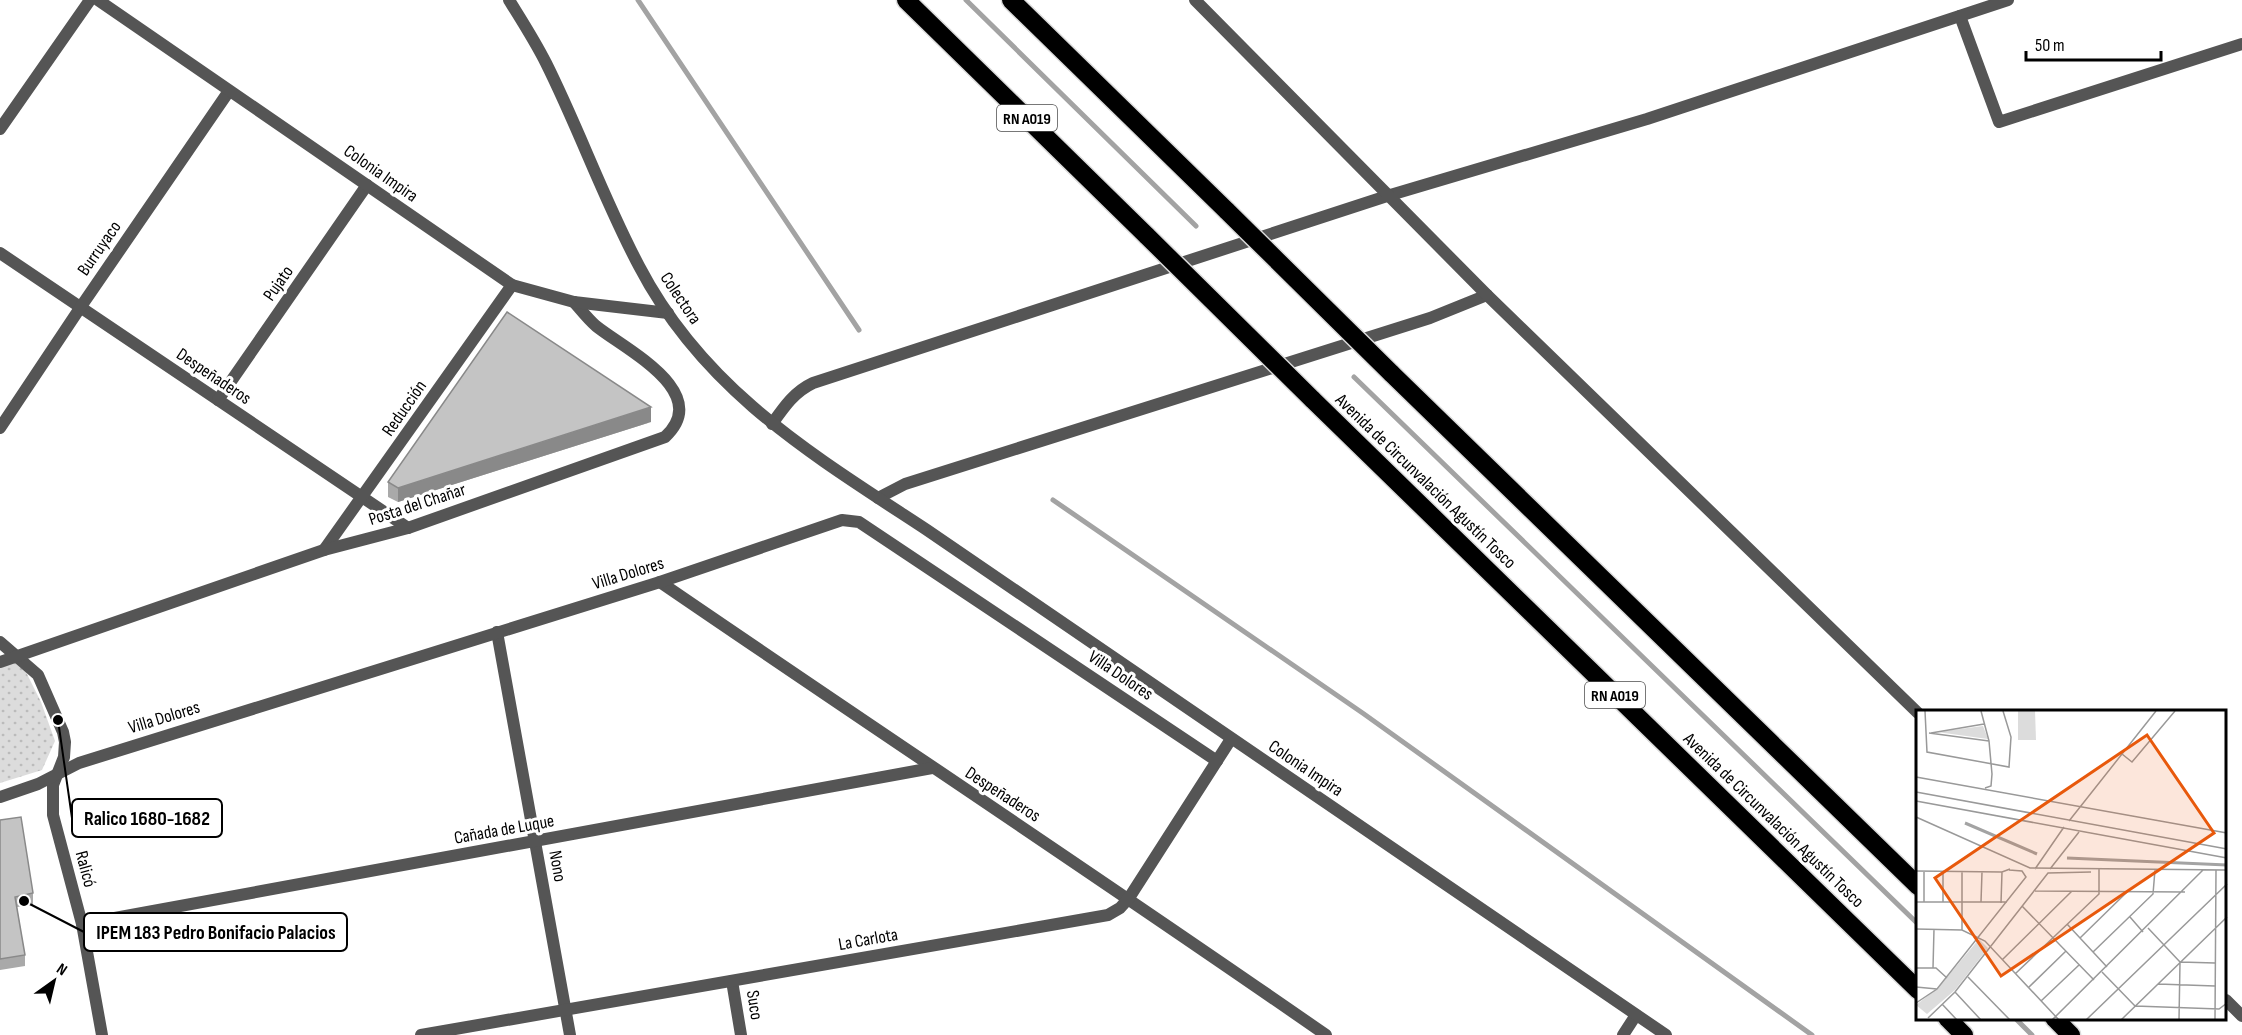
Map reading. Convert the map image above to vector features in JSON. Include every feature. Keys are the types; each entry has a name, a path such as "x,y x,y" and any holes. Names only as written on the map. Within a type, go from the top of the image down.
{"highway":[{"name":"Avenida de Circunvalación Agustín Tosco","path":"906,0 1916,988"},
{"path":"1011,0 1390,373 1916,884"},
{"path":"1949,1020 1964,1035"},
{"path":"2056,1020 2071,1035"}],"street":[{"path":"0,129 90,0"},
{"name":"Colonia Impira","path":"98,0 512,285 574,302 668,313"},
{"name":"Colectora","path":"509,0 549,71 639,266 696,352 717,375 772,424 813,455 927,530"},
{"path":"1195,0 1487,295 1916,711"},
{"path":"772,424 792,397 813,383 1388,196 1647,119 2008,0"},
{"path":"1960,16 1999,122 2242,44"},
{"name":"Burruyaco","path":"0,428 229,91"},
{"name":"Pujato","path":"218,400 367,185"},
{"name":"Despeñaderos","path":"0,253 408,528"},
{"name":"Reducción","path":"324,550 512,285"},
{"path":"878,498 905,484 1430,318 1487,295"},
{"name":"Posta del Chañar","path":"0,662 324,550 408,528 665,437 674,429 681,407 666,379 594,324 574,302"},
{"name":"Villa Dolores","path":"0,797 38,784 91,759 660,582 842,520 860,522 1217,761"},
{"name":"Colonia Impira","path":"927,530 1666,1035"},
{"name":"Despeñaderos","path":"660,582 932,768 1129,898 1326,1035"},
{"name":"Nono","path":"497,632 570,1035"},
{"name":"Ralicó","path":"0,642 38,675 63,732 64,757 51,800 82,924 102,1035"},
{"name":"La Carlota","path":"421,1035 1108,915 1129,898 1231,739"},
{"name":"Cañada de Luque","path":"82,924 932,768"},
{"name":"Suco","path":"732,981 741,1035"},
{"path":"2227,1001 2242,1016"},
{"path":"1623,1035 1636,1015"}],"shaded area":[{"path":"20,660 41,702 55,741 42,770 0,783 0,668"}],"building":[{"path":"507,312 651,407 398,488 388,482"},
{"path":"21,817 33,893 15,897 25,955 0,959 0,820"}],"waterway":[{"path":"638,0 859,330"},
{"path":"966,0 1196,226"},
{"path":"1354,377 1916,922"},
{"path":"1053,500 1364,714 1812,1035"},
{"path":"2017,1020 2032,1035"}],"place":[{"name":"Ralico 1680-1682","path":"58,720"},
{"name":"IPEM 183 Pedro Bonifacio Palacios","path":"24,901"}]}
